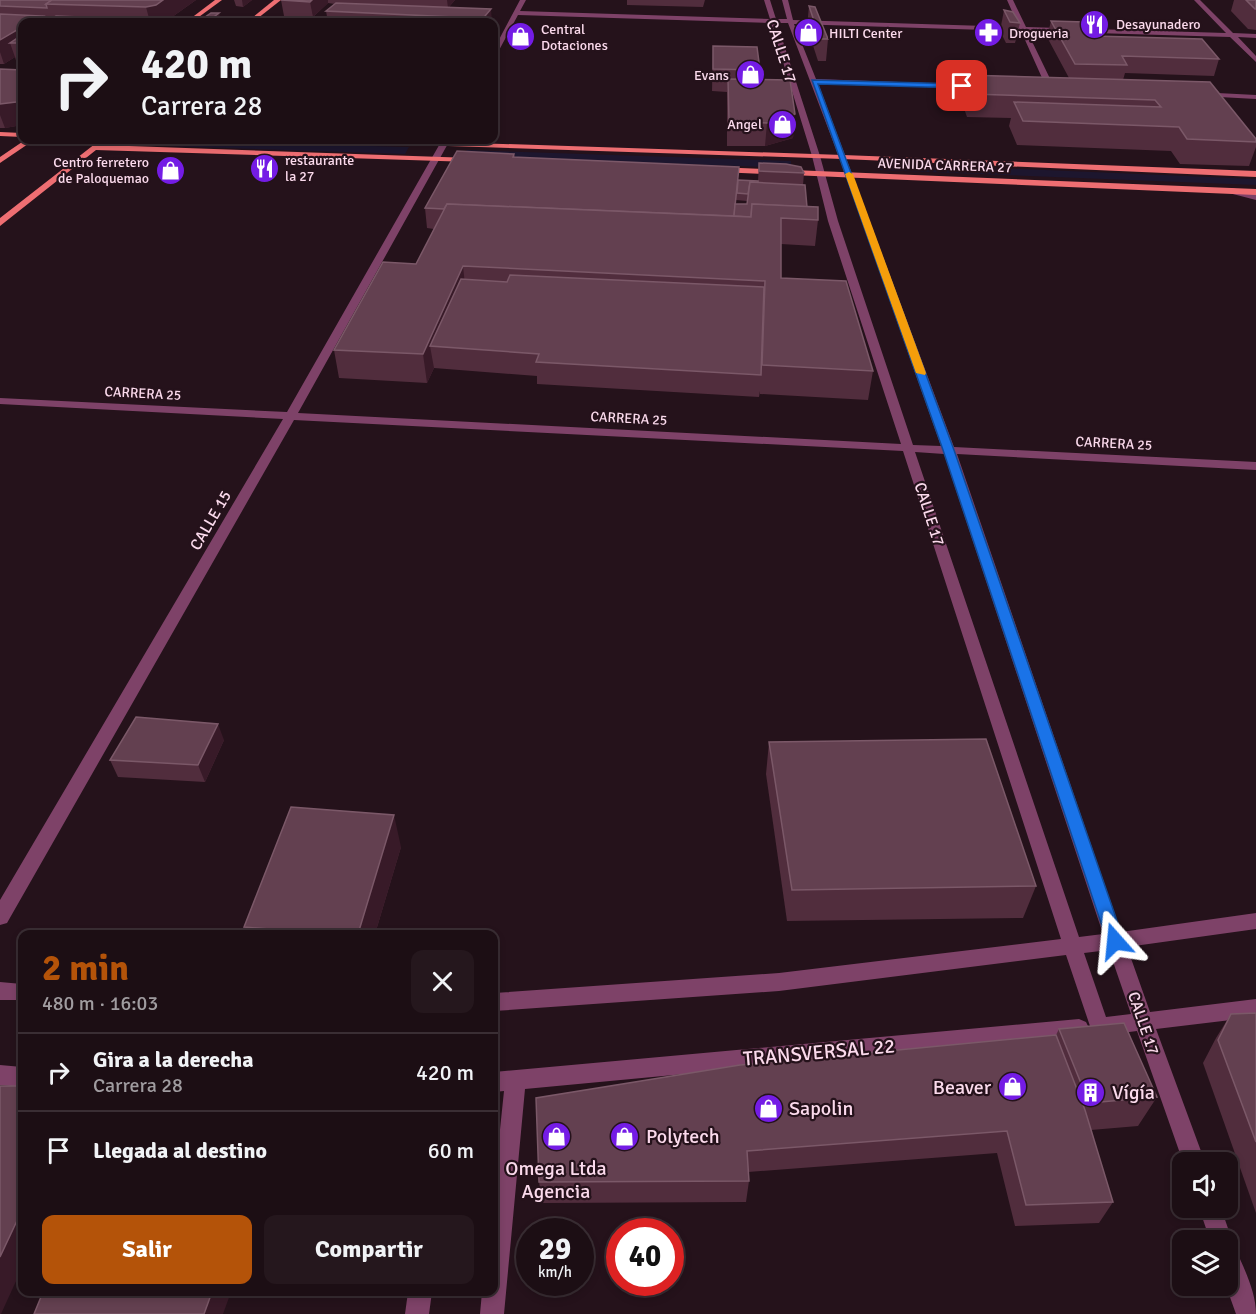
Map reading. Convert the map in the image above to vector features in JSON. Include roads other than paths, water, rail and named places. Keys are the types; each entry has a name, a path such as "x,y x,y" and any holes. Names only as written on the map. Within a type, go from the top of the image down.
{"main road":[{"path":"194,18 219,0"},
{"path":"255,18 279,0"},
{"path":"0,134 18,135"},
{"path":"0,161 24,144"},
{"path":"0,223 97,144"},
{"name":"AVENIDA CARRERA 27","path":"498,144 1256,174"},
{"path":"93,147 480,161"},
{"name":"AVENIDA CARRERA 27","path":"707,169 1256,192"}],"street":[{"path":"498,47 523,0"},
{"name":"CALLE 17","path":"767,0 816,156 819,173 1071,946 1100,1026"},
{"name":"CALLE 17","path":"785,0 791,23 843,157 949,450 1115,941 1190,1152"},
{"path":"1010,0 1051,89"},
{"path":"1197,0 1256,60"},
{"path":"727,21 753,17 769,10"},
{"path":"516,14 1256,36"},
{"path":"814,81 996,87"},
{"path":"1040,88 1063,89"},
{"path":"1188,94 1256,97"},
{"name":"CALLE 15","path":"0,917 291,415 444,144"},
{"path":"1232,191 1256,197"},
{"name":"CARRERA 25","path":"0,401 1256,466"},
{"path":"498,1002 779,982 1115,941 1256,921"},
{"path":"0,991 18,992"},
{"name":"TRANSVERSAL 22","path":"504,1082 1144,1022 1256,1008"},
{"path":"0,1075 18,1077"},
{"path":"498,1198 504,1082"},
{"path":"1238,1286 1248,1314"},
{"path":"417,1314 419,1296"},
{"path":"492,1314 493,1296"}],"place":[{"name":"Desayunadero","path":"1095,24"},
{"name":"HILTI Center","path":"808,33"},
{"name":"Drogueria","path":"988,33"},
{"name":"Central Dotaciones","path":"520,37"},
{"name":"Evans","path":"750,75"},
{"name":"Angel","path":"783,124"},
{"name":"restaurante la 27","path":"264,168"},
{"name":"Centro ferretero de Paloquemao","path":"170,170"},
{"name":"Beaver","path":"1012,1087"},
{"name":"Vígía","path":"1091,1092"},
{"name":"Sapolin","path":"768,1108"},
{"name":"Polytech","path":"625,1136"},
{"name":"Omega Ltda Agencia","path":"556,1137"}]}
